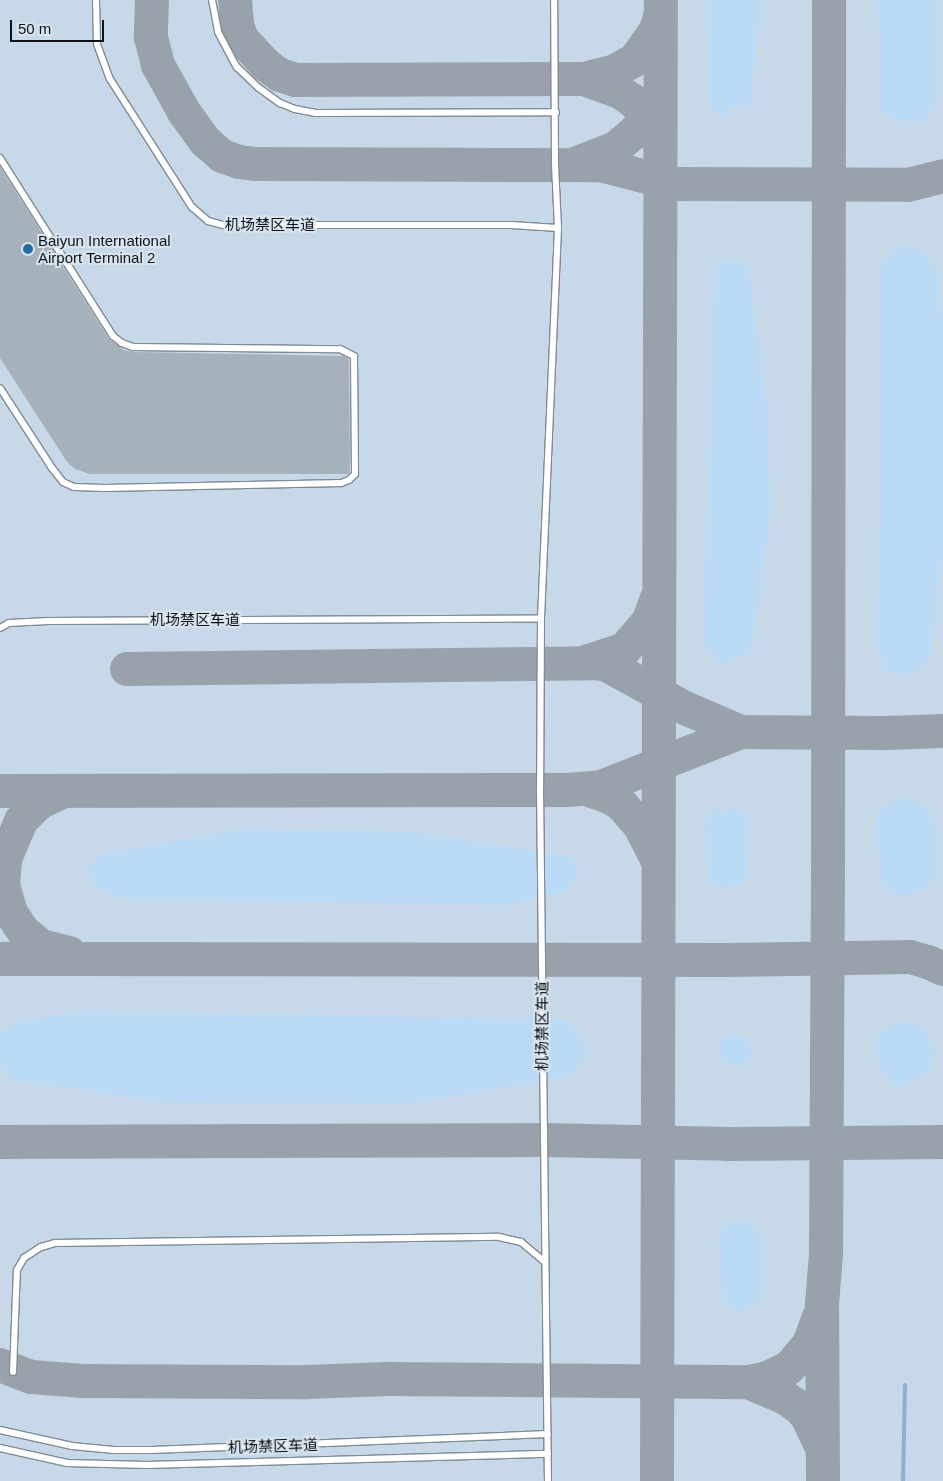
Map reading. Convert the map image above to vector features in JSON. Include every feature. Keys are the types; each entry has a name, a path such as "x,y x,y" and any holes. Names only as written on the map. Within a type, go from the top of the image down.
{"lane":[{"name":"机场禁区车道","path":"96,0 97,44 110,79 192,207 208,221 223,225 511,225 558,228"},
{"path":"212,0 218,32 237,67 258,88 280,103 295,109 315,113 556,112"},
{"name":"机场禁区车道","path":"548,1481 540,789 541,618 558,228 555,164 554,0"},
{"path":"0,158 113,336 122,343 133,347 340,349 354,356 355,474 341,483 74,487 63,482 52,468 0,388"},
{"name":"机场禁区车道","path":"0,628 9,623 41,622 541,618"},
{"path":"13,1372 17,1270 24,1258 41,1246 55,1243 499,1237 522,1242 544,1261"},
{"name":"机场禁区车道","path":"0,1430 72,1446 114,1450 548,1434"},
{"name":"机场禁区车道","path":"0,1448 67,1462 147,1465 548,1454"}],"shaded area":[{"path":"0,0 943,0 943,1481 0,1481"},
{"path":"707,0 761,0 750,105 730,109 723,119 708,102"},
{"path":"878,0 935,0 936,103 923,122 903,121 880,113"},
{"path":"907,245 923,251 939,274 943,325 943,554 930,657 912,676 885,671 878,647 880,261"},
{"path":"733,259 748,267 766,398 771,511 751,653 722,664 703,646 715,262"},
{"path":"897,798 922,803 934,817 936,877 924,890 896,897 880,879 876,814"},
{"path":"719,804 721,813 735,806 750,819 748,874 744,882 729,887 708,884 706,823"},
{"path":"245,829 414,832 574,858 576,880 564,892 505,905 125,899 94,887 88,868 101,854"},
{"path":"84,1011 564,1020 582,1037 586,1057 569,1076 408,1104 167,1103 10,1079 0,1065 0,1034 17,1022"},
{"path":"899,1021 924,1027 935,1052 929,1071 913,1082 896,1087 879,1067 877,1036"},
{"path":"736,1033 748,1042 752,1058 740,1067 722,1062 719,1042"},
{"path":"745,1219 761,1235 761,1285 759,1302 738,1312 723,1300 718,1240 726,1224"}],"building":[{"name":"Baiyun International Airport Terminal 2","path":"0,167 109,339 124,350 133,352 343,356 349,359 350,472 348,474 90,474 75,469 67,462 0,358"}],"waterway":[{"path":"903,1481 905,1385"}],"taxiway":[{"path":"152,0 151,37 158,65 184,112 206,142 222,156 239,162 256,164 601,165 673,184 908,185 943,176"},
{"path":"235,0 237,25 242,39 266,65 280,75 295,80 584,79 620,92 632,100 638,106 660,144"},
{"path":"657,1481 661,0"},
{"path":"823,1481 822,1304 826,1254 828,878 829,0"},
{"path":"584,79 615,71 635,60 656,30 660,17"},
{"path":"577,163 616,148 639,128 654,100"},
{"path":"586,662 625,649 649,620 657,598"},
{"path":"127,669 597,663 607,665 685,708 741,732"},
{"path":"0,791 568,790 601,787 741,732 887,733 943,731"},
{"path":"586,789 609,797 621,804 640,826 657,859"},
{"path":"64,791 40,802 21,821 5,859 3,885 11,913 24,932 41,946 69,953"},
{"path":"0,959 725,960 910,957 943,969"},
{"path":"0,1142 543,1140 728,1144 943,1142"},
{"path":"0,1365 31,1377 83,1381 307,1382 387,1379 748,1382 765,1379 789,1368 809,1344 819,1317"},
{"path":"748,1382 784,1397 800,1408 808,1418 821,1446"}],"place":[{"name":"Baiyun International Airport Terminal 2","path":"28,249"}]}
